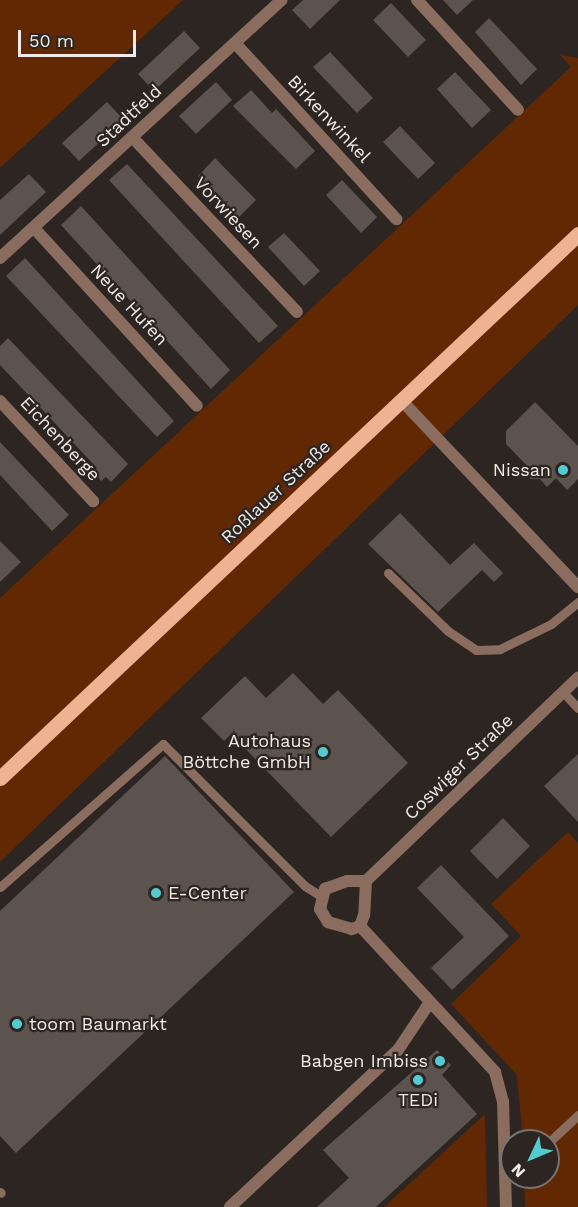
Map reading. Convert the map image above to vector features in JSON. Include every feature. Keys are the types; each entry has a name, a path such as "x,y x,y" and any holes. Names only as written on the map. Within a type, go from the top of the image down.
{"main road":[{"name":"Roßlauer Straße","path":"0,778 403,402 578,234"}],"street":[{"name":"Stadtfeld","path":"0,258 282,0"},
{"path":"417,0 519,110"},
{"name":"Birkenwinkel","path":"235,43 396,219"},
{"name":"Vorwiesen","path":"133,138 297,312"},
{"name":"Neue Hufen","path":"34,228 197,406"},
{"name":"Eichenberge","path":"0,401 93,501"},
{"path":"403,402 578,586"},
{"name":"Coswiger Straße","path":"366,881 578,678"},
{"path":"339,881 366,881 360,926 342,928 328,922 320,909 321,896 339,881"},
{"path":"360,926 495,1072 502,1085 506,1207"},
{"path":"230,1207 398,1050 430,1002"}],"lane":[{"path":"388,573 448,632 476,650 500,649 551,624 578,602"},
{"path":"563,692 578,708"},
{"path":"0,887 163,744 305,886 321,896"},
{"path":"560,1131 578,1114"}],"shaded area":[{"path":"0,0 183,0 0,168"},
{"path":"560,55 578,58 578,305 0,862 0,598 571,67"},
{"path":"568,832 578,843 578,1207 525,1207 524,1189 560,1189 560,1129 522,1129 517,1075 451,1004 521,936 491,904"},
{"path":"485,1114 487,1207 384,1207"}],"building":[{"path":"303,0 340,0 310,29 292,10"},
{"path":"443,0 473,0 457,15"},
{"path":"391,3 426,40 408,57 373,20"},
{"path":"489,18 537,69 521,85 475,32"},
{"path":"184,31 200,48 154,91 138,74"},
{"path":"330,52 373,98 357,113 313,67"},
{"path":"455,72 491,110 472,128 437,89"},
{"path":"216,82 232,100 196,134 179,116"},
{"path":"251,90 272,113 276,109 315,151 296,169 233,106"},
{"path":"107,102 124,120 79,161 62,143"},
{"path":"400,126 435,163 418,179 383,142"},
{"path":"215,158 256,200 238,218 198,176"},
{"path":"127,164 278,326 259,343 109,180"},
{"path":"29,174 46,192 0,235 0,200"},
{"path":"342,180 377,217 361,233 326,195"},
{"path":"81,206 230,370 211,389 61,225"},
{"path":"284,233 320,271 304,286 268,247"},
{"path":"25,258 174,421 157,437 6,276"},
{"path":"8,338 128,464 111,482 106,477 101,481 93,471 97,468 0,365 0,346"},
{"path":"535,402 578,446 578,479 567,490 556,478 547,487 540,479 530,479 530,469 506,444 506,431"},
{"path":"0,442 69,515 52,531 0,475"},
{"path":"400,513 450,565 474,543 503,573 494,582 482,570 438,612 368,544"},
{"path":"0,541 21,562 0,582"},
{"name":"Autohaus Böttche GmbH","path":"293,673 323,704 338,690 408,763 331,837 231,734 224,741 201,718 245,676 266,698"},
{"path":"578,754 578,822 544,786"},
{"path":"165,756 294,892 16,1153 0,1136 0,911"},
{"path":"503,818 530,846 497,879 470,851"},
{"path":"441,865 509,936 452,990 431,968 464,937 417,888"},
{"path":"437,1050 451,1065 442,1075 477,1114 376,1207 317,1207 349,1178 323,1150"}],"place":[{"name":"Nissan","path":"563,470"},
{"name":"Autohaus Böttche GmbH","path":"323,752"},
{"name":"E-Center","path":"156,893"},
{"name":"toom Baumarkt","path":"17,1024"},
{"name":"Babgen Imbiss","path":"440,1061"},
{"name":"TEDi","path":"418,1080"}]}
